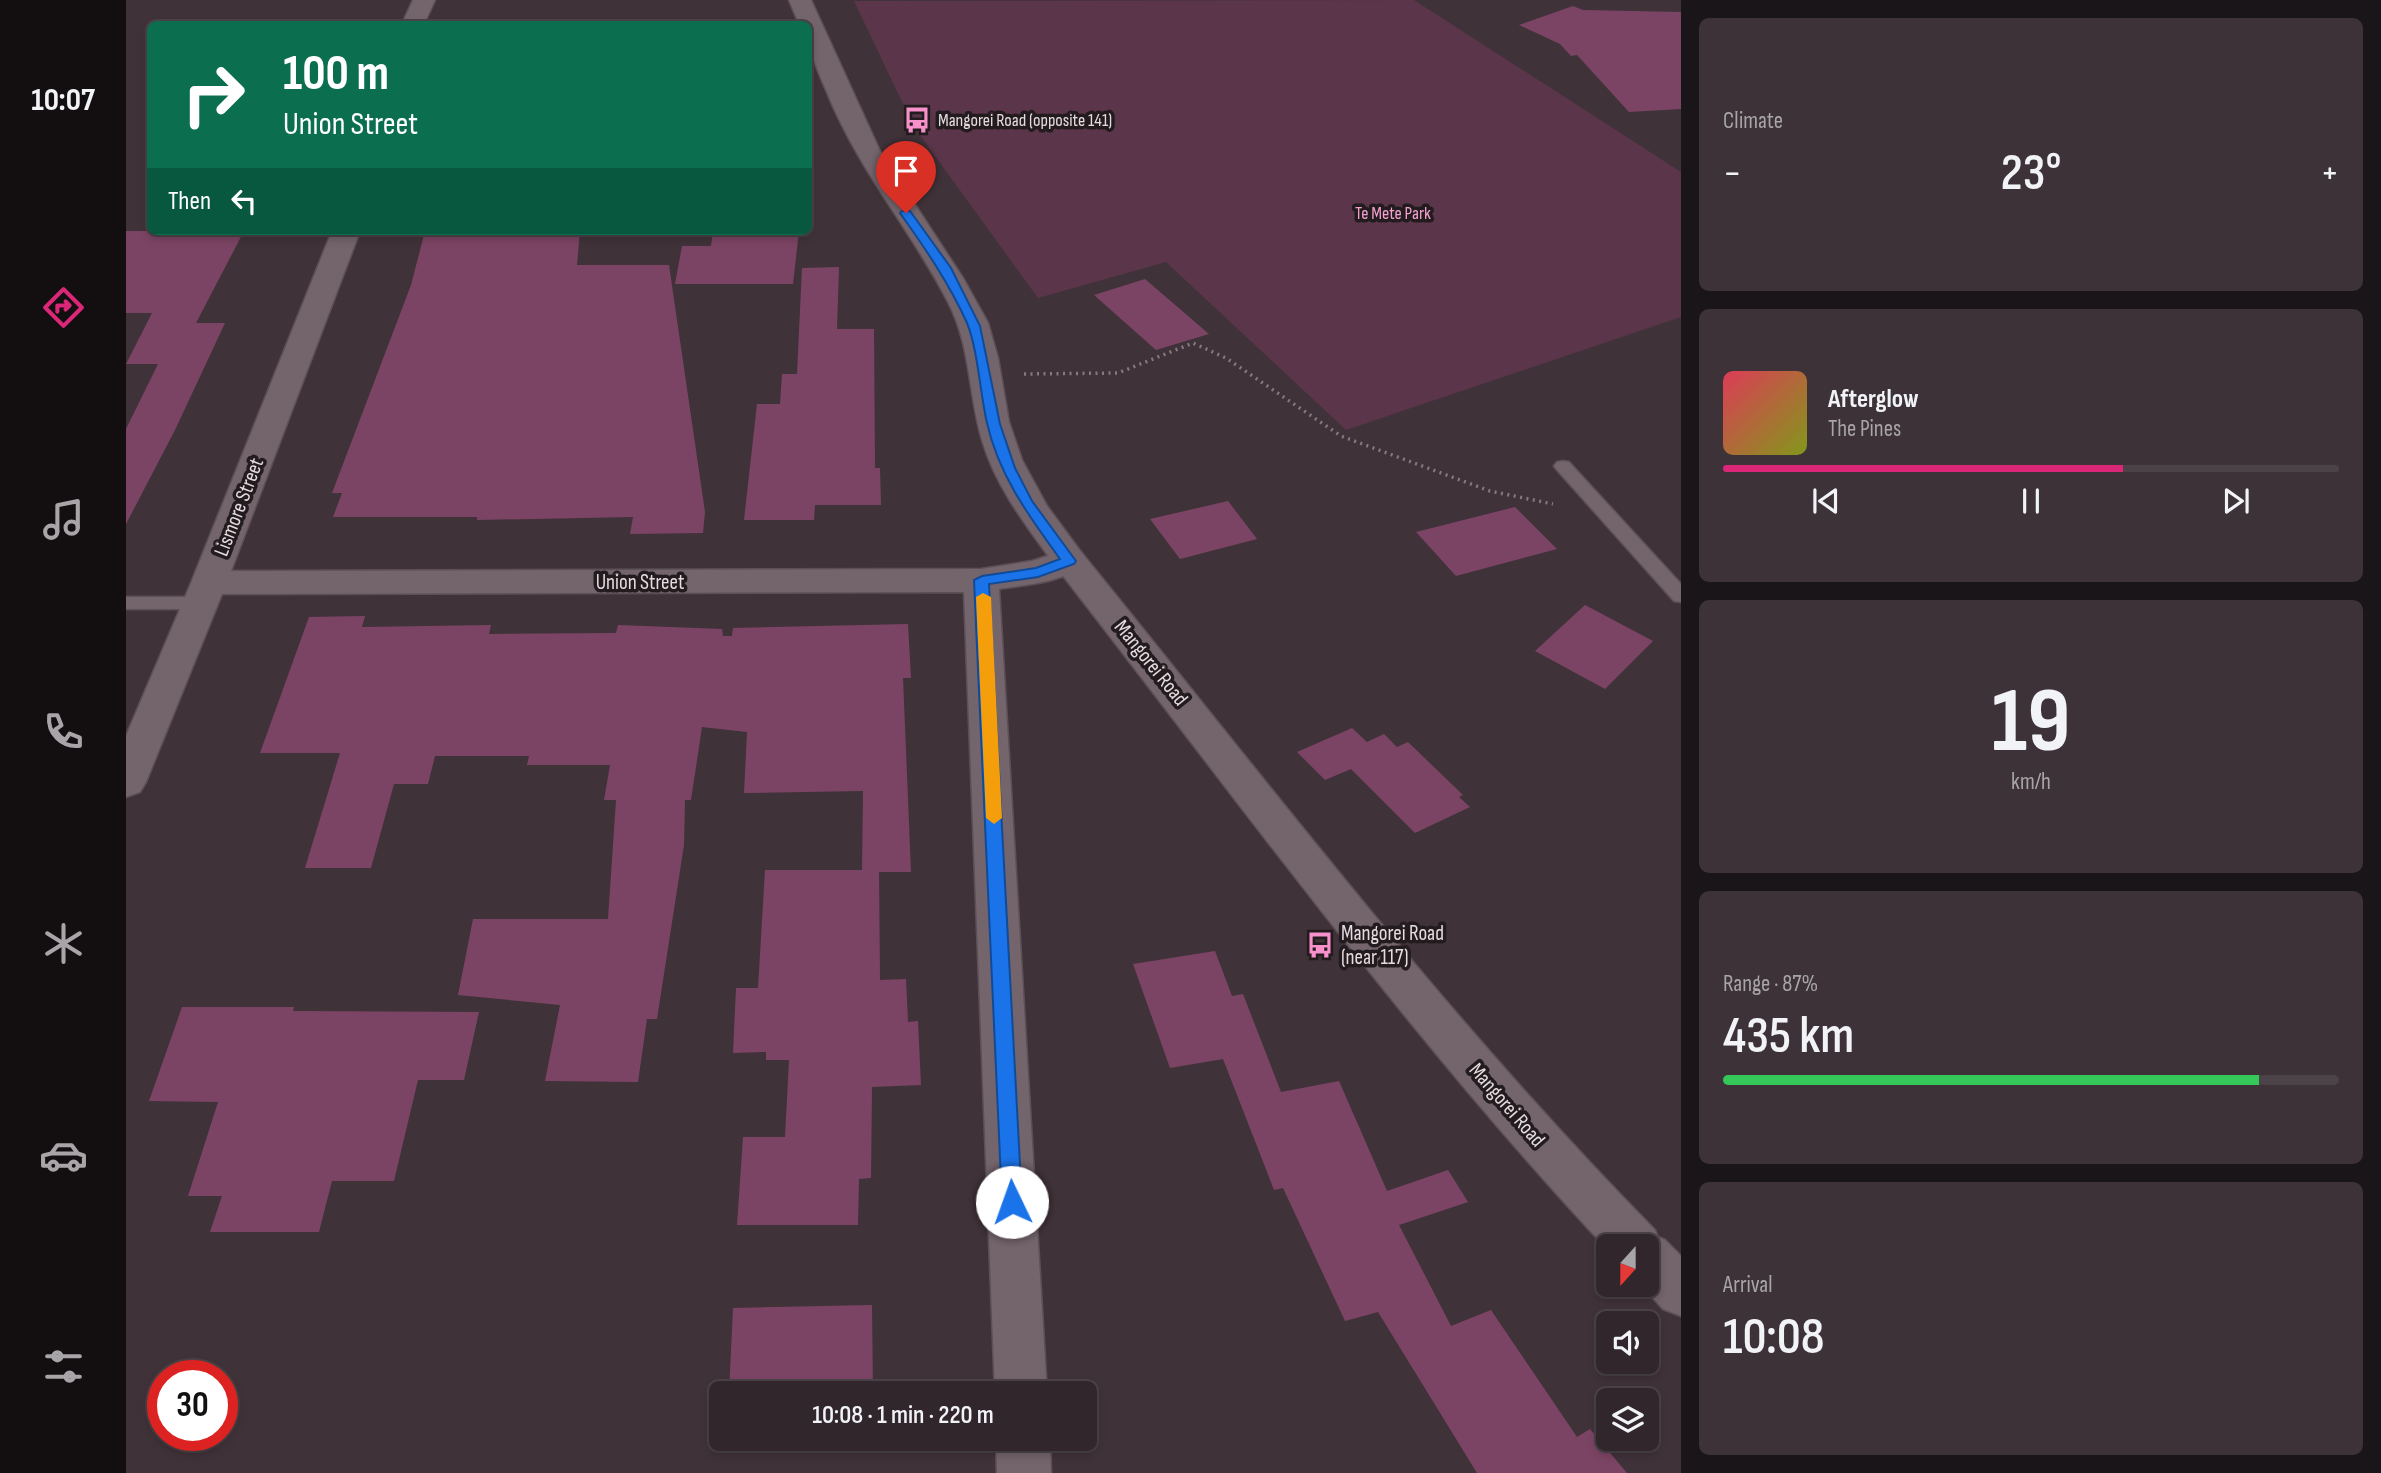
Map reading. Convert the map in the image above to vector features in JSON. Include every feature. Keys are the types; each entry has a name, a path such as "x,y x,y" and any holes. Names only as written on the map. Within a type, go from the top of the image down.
{"street":[{"path":"414,21 424,0"},
{"name":"Mangorei Road","path":"800,0 809,21"},
{"name":"Mangorei Road","path":"812,27 866,150 893,195 945,268 974,326 993,424 1008,468 1026,502 1069,561 1451,1041 1563,1169 1625,1234"},
{"name":"Lismore Street","path":"126,782 205,593 344,235"},
{"name":"Union Street","path":"205,593 982,580 1038,572 1069,561"},
{"path":"982,580 1020,1381"},
{"path":"1659,1269 1681,1292"},
{"path":"1023,1451 1024,1473"}],"lane":[{"path":"1563,466 1681,596"},
{"path":"126,603 205,593"}],"path":[{"path":"984,375 1118,373 1193,343 1226,358 1340,436 1490,491 1608,517"}],"green space":[{"name":"Te Mete Park","path":"1414,0 1681,172 1681,317 1346,430 1166,262 1038,298 914,127 854,1"}],"building":[{"path":"1573,6 1583,10 1681,12 1681,109 1629,112 1577,55 1571,56 1560,44 1519,25"},
{"path":"126,231 147,231 147,235 242,235 196,323 225,323 175,430 126,524 126,429 158,364 126,364 152,313 126,313"},
{"path":"424,235 580,235 577,265 669,265 705,512 703,533 630,534 633,517 477,520 477,517 333,517 342,493 332,493 411,285"},
{"path":"712,235 799,235 793,284 675,284 682,246 711,246"},
{"path":"839,267 837,329 874,329 875,468 880,468 881,505 815,505 814,520 744,520 757,404 780,404 782,374 797,374 802,268"},
{"path":"1145,279 1209,334 1156,350 1094,295"},
{"path":"1228,501 1257,539 1180,559 1150,519"},
{"path":"1515,507 1557,549 1456,576 1416,532"},
{"path":"1585,605 1653,641 1605,689 1535,651"},
{"path":"365,616 362,627 491,625 489,634 616,633 618,625 722,629 723,636 732,636 733,628 908,624 911,678 903,678 911,872 879,872 880,980 906,979 908,1022 918,1021 921,1085 872,1087 871,1178 859,1179 858,1225 737,1225 743,1137 785,1137 789,1060 766,1060 766,1052 733,1053 736,988 758,988 765,870 862,870 863,791 744,793 747,732 702,727 691,800 685,800 684,845 657,1019 647,1019 638,1082 545,1081 560,1005 458,995 473,919 608,919 616,800 604,800 610,765 527,765 529,756 435,756 428,784 394,784 371,868 305,868 340,753 260,753 309,617"},
{"path":"1352,728 1367,742 1384,734 1397,747 1408,742 1463,795 1459,797 1470,807 1415,833 1351,769 1325,780 1297,752"},
{"path":"1215,951 1232,996 1243,994 1281,1092 1339,1081 1387,1191 1448,1170 1468,1202 1399,1225 1451,1326 1491,1310 1577,1437 1590,1429 1596,1436 1596,1451 1608,1451 1627,1473 1477,1473 1378,1312 1345,1321 1283,1188 1274,1190 1223,1059 1170,1068 1133,964"},
{"path":"182,1007 294,1007 293,1011 479,1012 464,1080 418,1080 394,1181 332,1181 319,1232 210,1232 222,1196 188,1196 218,1102 149,1101"},
{"path":"872,1305 873,1381 730,1381 733,1308"}],"slow traffic":[{"path":"983,597 994,818"}],"place":[{"name":"Mangorei Road (opposite 141)","path":"917,120"},
{"name":"Mangorei Road (near 117)","path":"1320,945"}],"route":[{"path":"906,213 945,268 974,326 993,424 1008,468 1026,502 1069,561 1038,572 982,580 1012,1202"}]}
